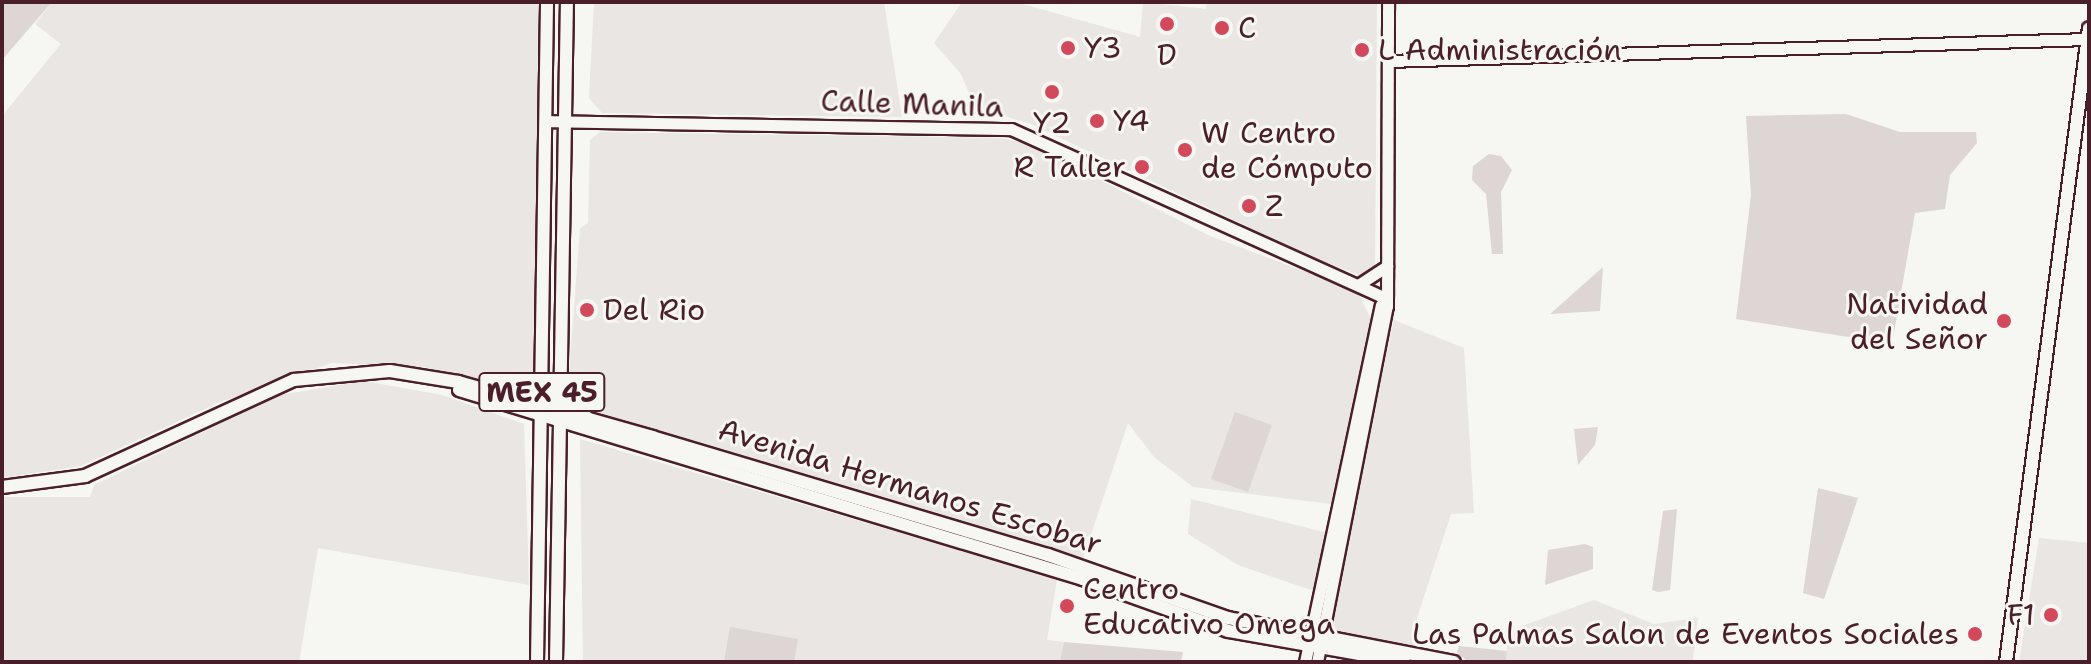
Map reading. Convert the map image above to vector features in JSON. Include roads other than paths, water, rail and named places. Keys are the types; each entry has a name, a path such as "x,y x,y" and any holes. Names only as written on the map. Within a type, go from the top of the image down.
{"main road":[{"name":"MEX 45","path":"537,662 547,2"},
{"name":"MEX 45","path":"556,662 567,2"},
{"path":"2006,662 2089,28"},
{"name":"Avenida Hermanos Escobar","path":"2,487 85,476 294,380 382,371 444,381 514,399 542,412"},
{"name":"Avenida Hermanos Escobar","path":"444,381 1046,561 1181,608 1228,631 1454,662"},
{"path":"514,399 542,381"},
{"path":"561,395 587,418"},
{"name":"Avenida Hermanos Escobar","path":"560,417 587,418 649,442"},
{"name":"Avenida Hermanos Escobar","path":"1366,650 1404,662"}],"street":[{"path":"1305,662 1315,641 1373,390 1386,298 1388,2"},
{"path":"1388,61 2086,43"},
{"name":"Calle Manila","path":"545,121 1011,129 1386,298"},
{"path":"1358,285 1387,265"},
{"path":"1315,641 1317,662"}],"place":[{"name":"D","path":"1167,24"},
{"name":"C","path":"1222,28"},
{"name":"Y3","path":"1068,48"},
{"name":"L Administración","path":"1362,50"},
{"name":"Y2","path":"1052,92"},
{"name":"Y4","path":"1097,121"},
{"name":"W Centro de Cómputo","path":"1185,150"},
{"name":"R Taller","path":"1142,167"},
{"name":"Z","path":"1249,206"},
{"name":"Del Rio","path":"587,310"},
{"name":"Natividad del Señor","path":"2004,321"},
{"name":"Centro Educativo Omega","path":"1067,606"},
{"name":"F1","path":"2051,615"},
{"name":"Las Palmas Salon de Eventos Sociales","path":"1975,634"}]}
